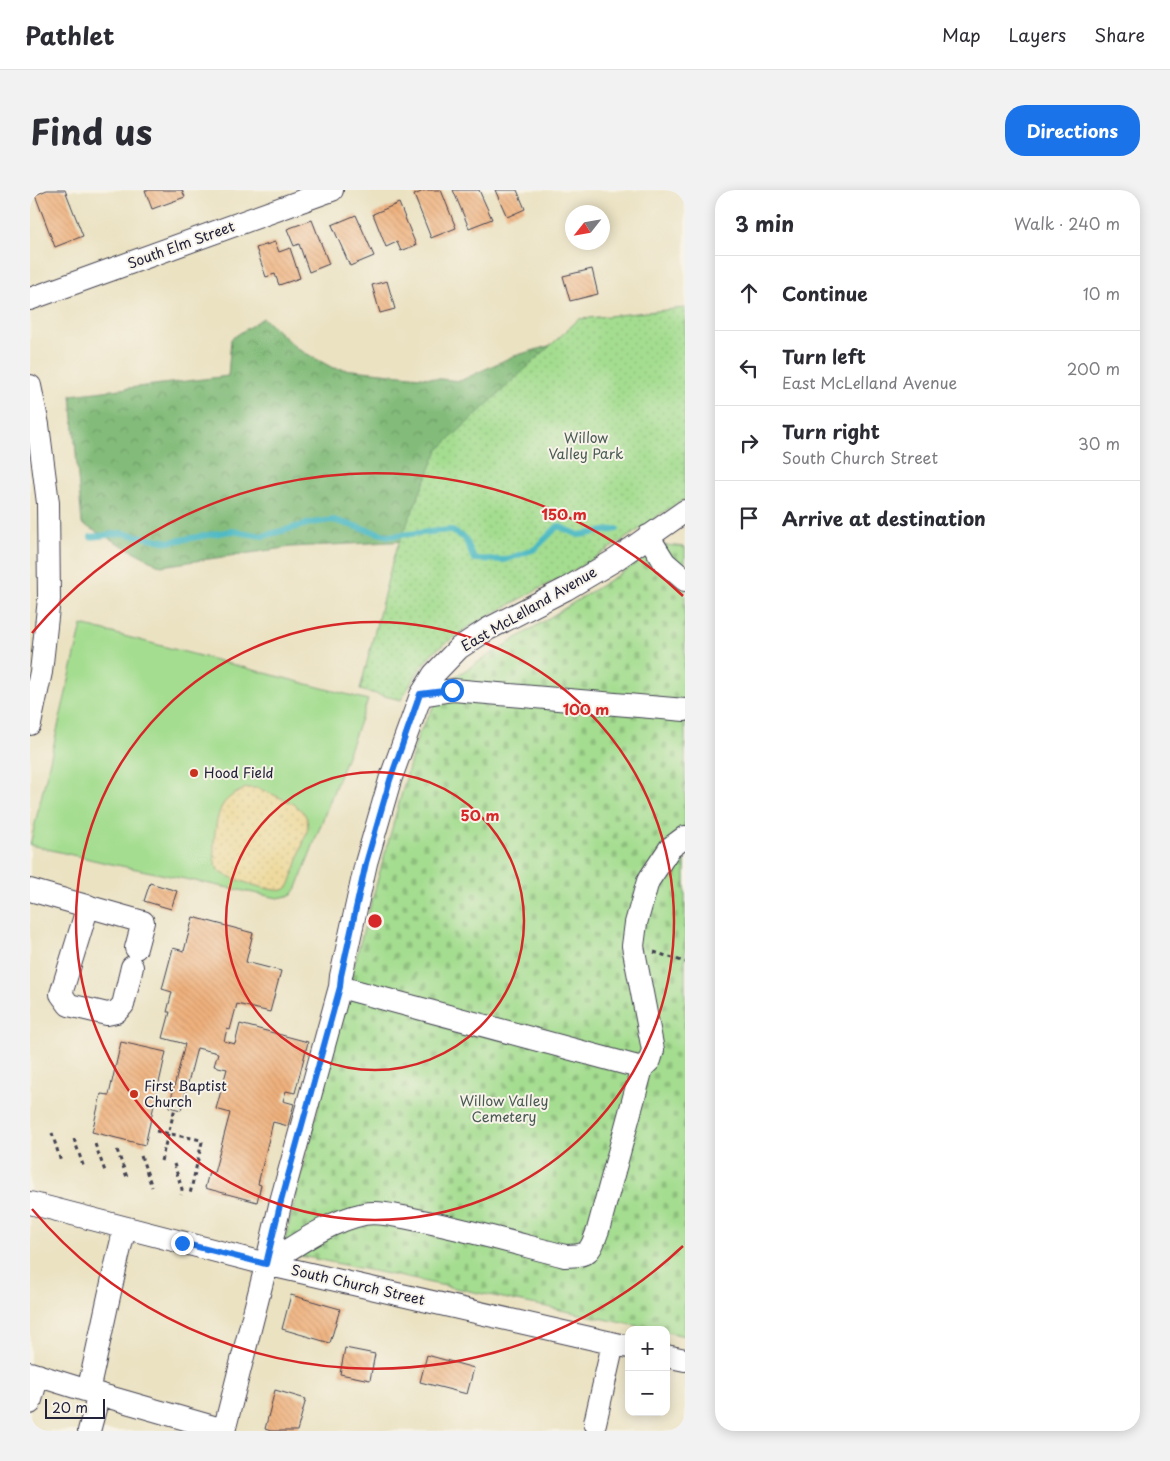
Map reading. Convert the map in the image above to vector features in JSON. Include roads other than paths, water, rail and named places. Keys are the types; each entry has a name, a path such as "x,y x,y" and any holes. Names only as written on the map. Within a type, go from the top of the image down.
{"street":[{"name":"South Elm Street","path":"30,299 332,190"},
{"path":"30,386 38,425 48,503 48,599 42,663 30,724"},
{"name":"East McLelland Avenue","path":"224,1430 280,1205 340,987 366,863 390,780 420,694 434,674 459,648 488,629 566,589 615,560 685,511"},
{"path":"648,536 665,563 685,580"},
{"path":"420,694 452,690 685,710"},
{"path":"266,1264 318,1231 344,1219 366,1213 420,1220 565,1256 580,1256 590,1251 598,1230 642,1068 650,1060 653,1050 633,946 636,923 648,881 670,848 685,837"},
{"path":"30,890 88,906 143,922 123,1005 116,1012 107,1014 69,1005 61,994 88,906"},
{"path":"340,987 642,1068"},
{"name":"South Church Street","path":"30,1203 266,1264 621,1346"},
{"path":"89,1431 103,1328 114,1270 125,1228"},
{"path":"595,1423 621,1346"},
{"path":"670,1357 685,1360"},
{"path":"30,1403 34,1374 93,1393 224,1430"}],"waterway":[{"path":"91,537 122,533 169,542 231,531 263,536 311,523 333,520 389,536 450,530 465,538 474,559 505,560 535,549 558,526 579,535 617,529"}],"place":[{"name":"Hood Field","path":"194,773"},
{"name":"First Baptist Church","path":"134,1094"}],"park label":[{"name":"Willow Valley Park","path":"586,446"},
{"name":"Willow Valley Cemetery","path":"504,1110"}]}
